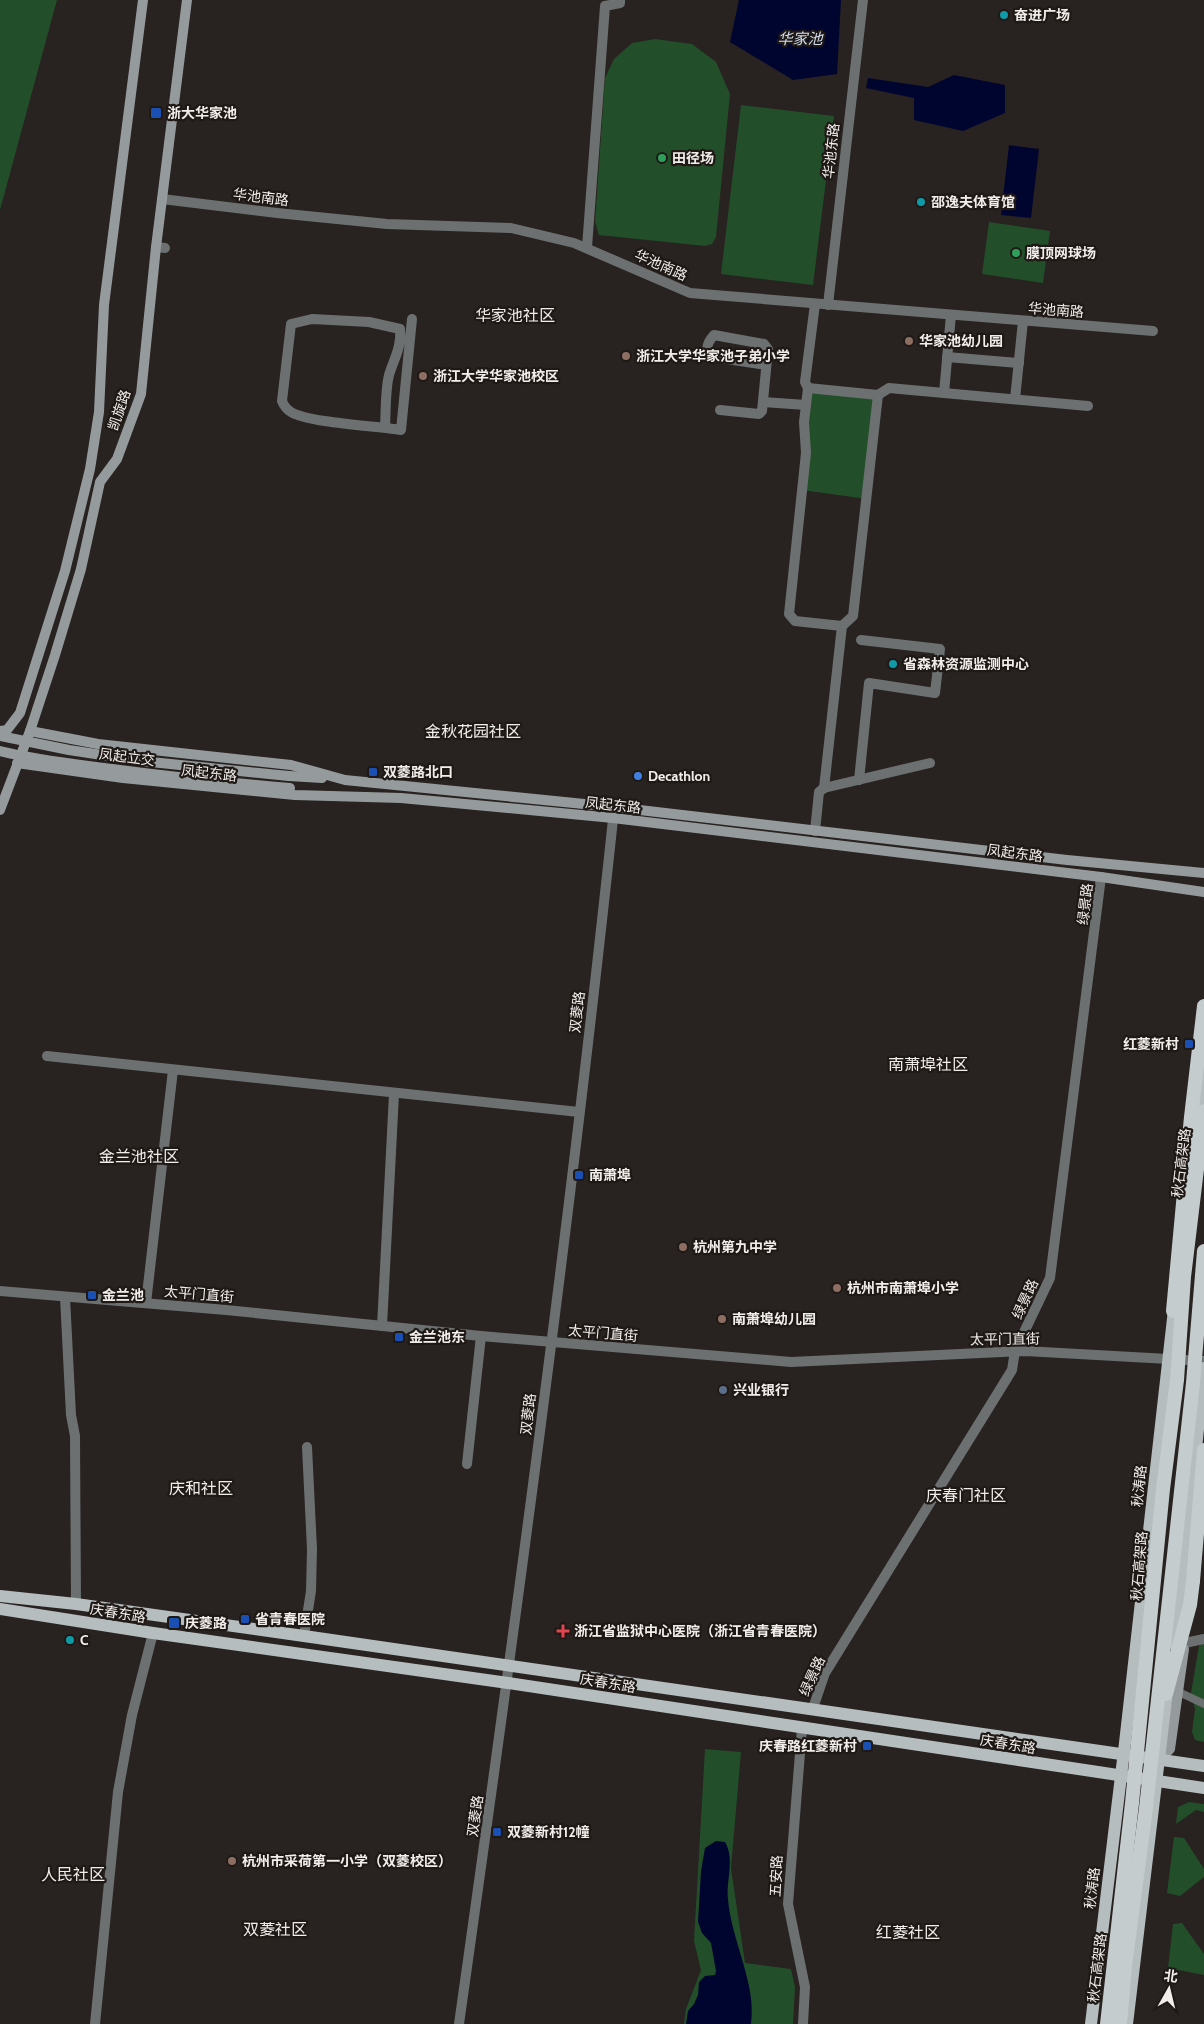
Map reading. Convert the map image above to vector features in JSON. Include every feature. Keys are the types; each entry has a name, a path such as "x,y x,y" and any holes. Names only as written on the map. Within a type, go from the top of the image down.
{"highway":[{"path":"1173,1311 1204,1006"},
{"name":"秋石高架路","path":"1107,2024 1132,1803 1163,1489 1177,1380 1184,1277 1204,1111"},
{"name":"秋石高架路","path":"1120,2024 1125,1966 1146,1808 1194,1383 1204,1251"},
{"path":"1166,1694 1190,1605 1204,1450"}],"main road":[{"path":"0,731 7,730 20,713 26,697 65,571 90,469 99,412 104,305 143,0"},
{"name":"凯旋路","path":"0,810 30,731 81,569 100,482 117,459 141,394 161,248 162,199 187,0"},
{"name":"凤起东路","path":"30,731 98,744 292,765 345,780 614,807 1067,860 1204,873"},
{"name":"凤起立交","path":"0,736 69,750 141,761 345,780"},
{"name":"凤起立交","path":"0,751 30,758 165,776 401,798"},
{"name":"凤起东路","path":"17,763 122,778 286,794 401,798 613,818 1102,877 1204,892"},
{"name":"秋涛路","path":"1091,2024 1124,1755 1173,1311 1204,1070"},
{"path":"1128,2024 1166,1694 1182,1591 1204,1368"},
{"path":"1159,1760 1170,1749 1204,1487"},
{"name":"庆春东路","path":"0,1594 813,1708 1204,1766"},
{"name":"庆春东路","path":"2,1610 508,1683 1204,1788"}],"street":[{"path":"587,247 605,6 620,3 620,0"},
{"name":"华池东路","path":"828,305 863,0"},
{"name":"华池南路","path":"162,199 387,224 511,228 587,247 690,293 1153,331"},
{"path":"814,304 805,382 808,388 804,422 806,453 789,614 795,621 842,626"},
{"path":"944,393 951,315"},
{"path":"385,428 389,376 401,338 400,329 369,322 312,318 291,324 282,400 285,407 293,413 315,419 385,428 402,430 412,319"},
{"path":"1015,399 1023,321"},
{"path":"720,410 759,414 762,411 768,349 764,344 721,334 714,335 708,340 706,347 708,353 714,357 766,366"},
{"path":"947,357 1019,363"},
{"path":"808,388 878,395 888,388 1088,406"},
{"path":"824,788 842,626 854,616 878,395"},
{"path":"763,402 806,405"},
{"path":"859,780 869,684 935,693 940,649 861,640"},
{"path":"814,831 819,792 824,788 930,763"},
{"name":"双菱路","path":"459,2024 508,1683 579,1112 614,807"},
{"name":"绿景路","path":"813,1708 825,1673 1012,1370 1015,1352 1050,1278 1102,877"},
{"path":"47,1056 579,1112"},
{"path":"146,1303 173,1070"},
{"path":"382,1326 394,1094"},
{"name":"太平门直街","path":"0,1291 146,1303 481,1336 791,1362 1015,1352 1204,1361"},
{"path":"65,1297 71,1415 75,1436 76,1604"},
{"path":"467,1464 481,1336"},
{"path":"304,1636 311,1591 312,1549 307,1447"},
{"path":"95,2024 118,1792 132,1715 153,1633"},
{"path":"1185,1643 1204,1640"},
{"path":"1183,1694 1204,1703 1204,1708"},
{"name":"五安路","path":"802,1728 788,1904 805,1987 802,2024"}],"green space":[{"path":"0,0 57,0 0,210"},
{"name":"田径场","path":"655,39 692,44 716,62 730,94 716,237 712,244 705,246 599,235 595,222 605,78 614,59 632,43"},
{"path":"741,105 834,116 813,285 721,274"},
{"name":"膜顶网球场","path":"989,222 1050,231 1043,283 982,274"},
{"path":"808,388 878,395 867,499 802,490"},
{"path":"1201,1634 1204,1634 1204,1742 1195,1740 1192,1732 1195,1709 1191,1693"},
{"path":"705,1749 741,1752 731,1868 745,1963 791,1969 795,1987 793,2024 684,2024 686,2009 701,1970 694,1941"},
{"path":"1189,1802 1204,1804 1204,1812 1196,1810 1176,1824 1178,1807"},
{"path":"1174,1837 1184,1838 1204,1869 1204,1877 1180,1896 1167,1893"},
{"path":"1182,1923 1204,1954 1204,1975 1168,1968 1173,1924"}],"water":[{"name":"华家池","path":"739,0 841,0 837,74 793,80 730,42"},
{"path":"954,75 1005,85 1005,113 963,131 914,120 914,98 866,88 868,78 928,87"},
{"path":"1009,145 1039,149 1031,218 1001,215"},
{"path":"716,1841 725,1842 728,1849 730,1862 728,1899 730,1915 750,1993 751,2024 686,2024 688,2011 698,1995 699,1982 705,1976 715,1975 716,1971 711,1943 702,1933 698,1922 701,1871 705,1848"}],"place":[{"name":"奋进广场","path":"1004,15"},
{"name":"浙大华家池","path":"156,113"},
{"name":"田径场","path":"662,158"},
{"name":"邵逸夫体育馆","path":"921,202"},
{"name":"膜顶网球场","path":"1016,253"},
{"name":"华家池幼儿园","path":"909,341"},
{"name":"浙江大学华家池子弟小学","path":"626,356"},
{"name":"浙江大学华家池校区","path":"423,376"},
{"name":"省森林资源监测中心","path":"893,664"},
{"name":"双菱路北口","path":"373,772"},
{"name":"Decathlon","path":"638,776"},
{"name":"红菱新村","path":"1189,1044"},
{"name":"南萧埠","path":"579,1175"},
{"name":"杭州第九中学","path":"683,1247"},
{"name":"杭州市南萧埠小学","path":"837,1288"},
{"name":"金兰池","path":"92,1295"},
{"name":"南萧埠幼儿园","path":"722,1319"},
{"name":"金兰池东","path":"399,1337"},
{"name":"兴业银行","path":"723,1390"},
{"name":"省青春医院","path":"245,1619"},
{"name":"庆菱路","path":"174,1623"},
{"name":"浙江省监狱中心医院（浙江省青春医院）","path":"563,1631"},
{"name":"C","path":"70,1640"},
{"name":"庆春路红菱新村","path":"867,1746"},
{"name":"双菱新村12幢","path":"497,1832"},
{"name":"杭州市采荷第一小学（双菱校区）","path":"232,1861"}],"district":[{"name":"华家池社区","path":"515,315"},
{"name":"金秋花园社区","path":"473,731"},
{"name":"南萧埠社区","path":"928,1064"},
{"name":"金兰池社区","path":"139,1156"},
{"name":"庆和社区","path":"201,1488"},
{"name":"庆春门社区","path":"966,1495"},
{"name":"人民社区","path":"73,1874"},
{"name":"双菱社区","path":"275,1929"},
{"name":"红菱社区","path":"908,1932"}]}
